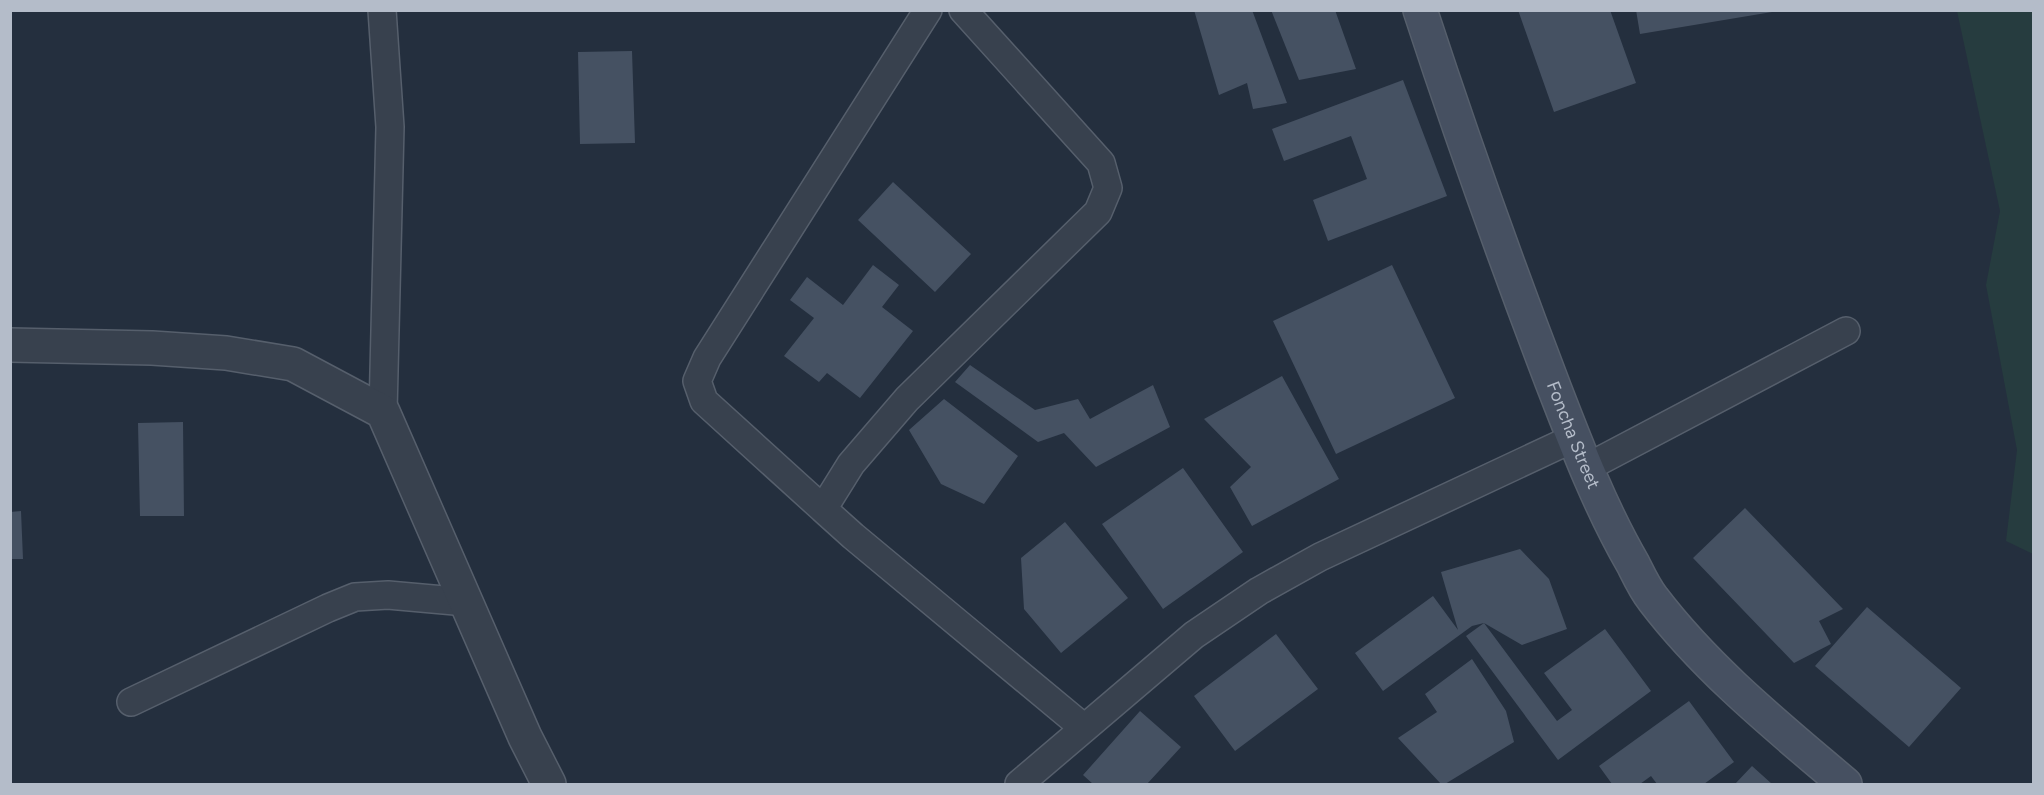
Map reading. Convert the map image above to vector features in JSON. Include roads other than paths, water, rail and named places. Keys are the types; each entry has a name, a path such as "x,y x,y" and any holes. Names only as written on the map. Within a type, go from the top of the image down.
{"main road":[{"name":"Foncha Street","path":"1420,10 1489,213 1574,438 1617,537 1652,598 1697,652 1845,784"}],"street":[{"path":"382,10 390,127 383,412 525,737 549,784"},
{"path":"928,10 707,358 698,381 704,401 853,536 1084,728"},
{"path":"823,509 851,464 907,399 1098,212 1108,188 1101,163 963,10"},
{"path":"1586,468 1846,331"},
{"path":"10,345 226,352 293,364 383,412"},
{"path":"1018,784 1194,635 1259,591 1320,557 1574,438"},
{"path":"131,702 328,608 356,597 388,595 466,603"}]}
